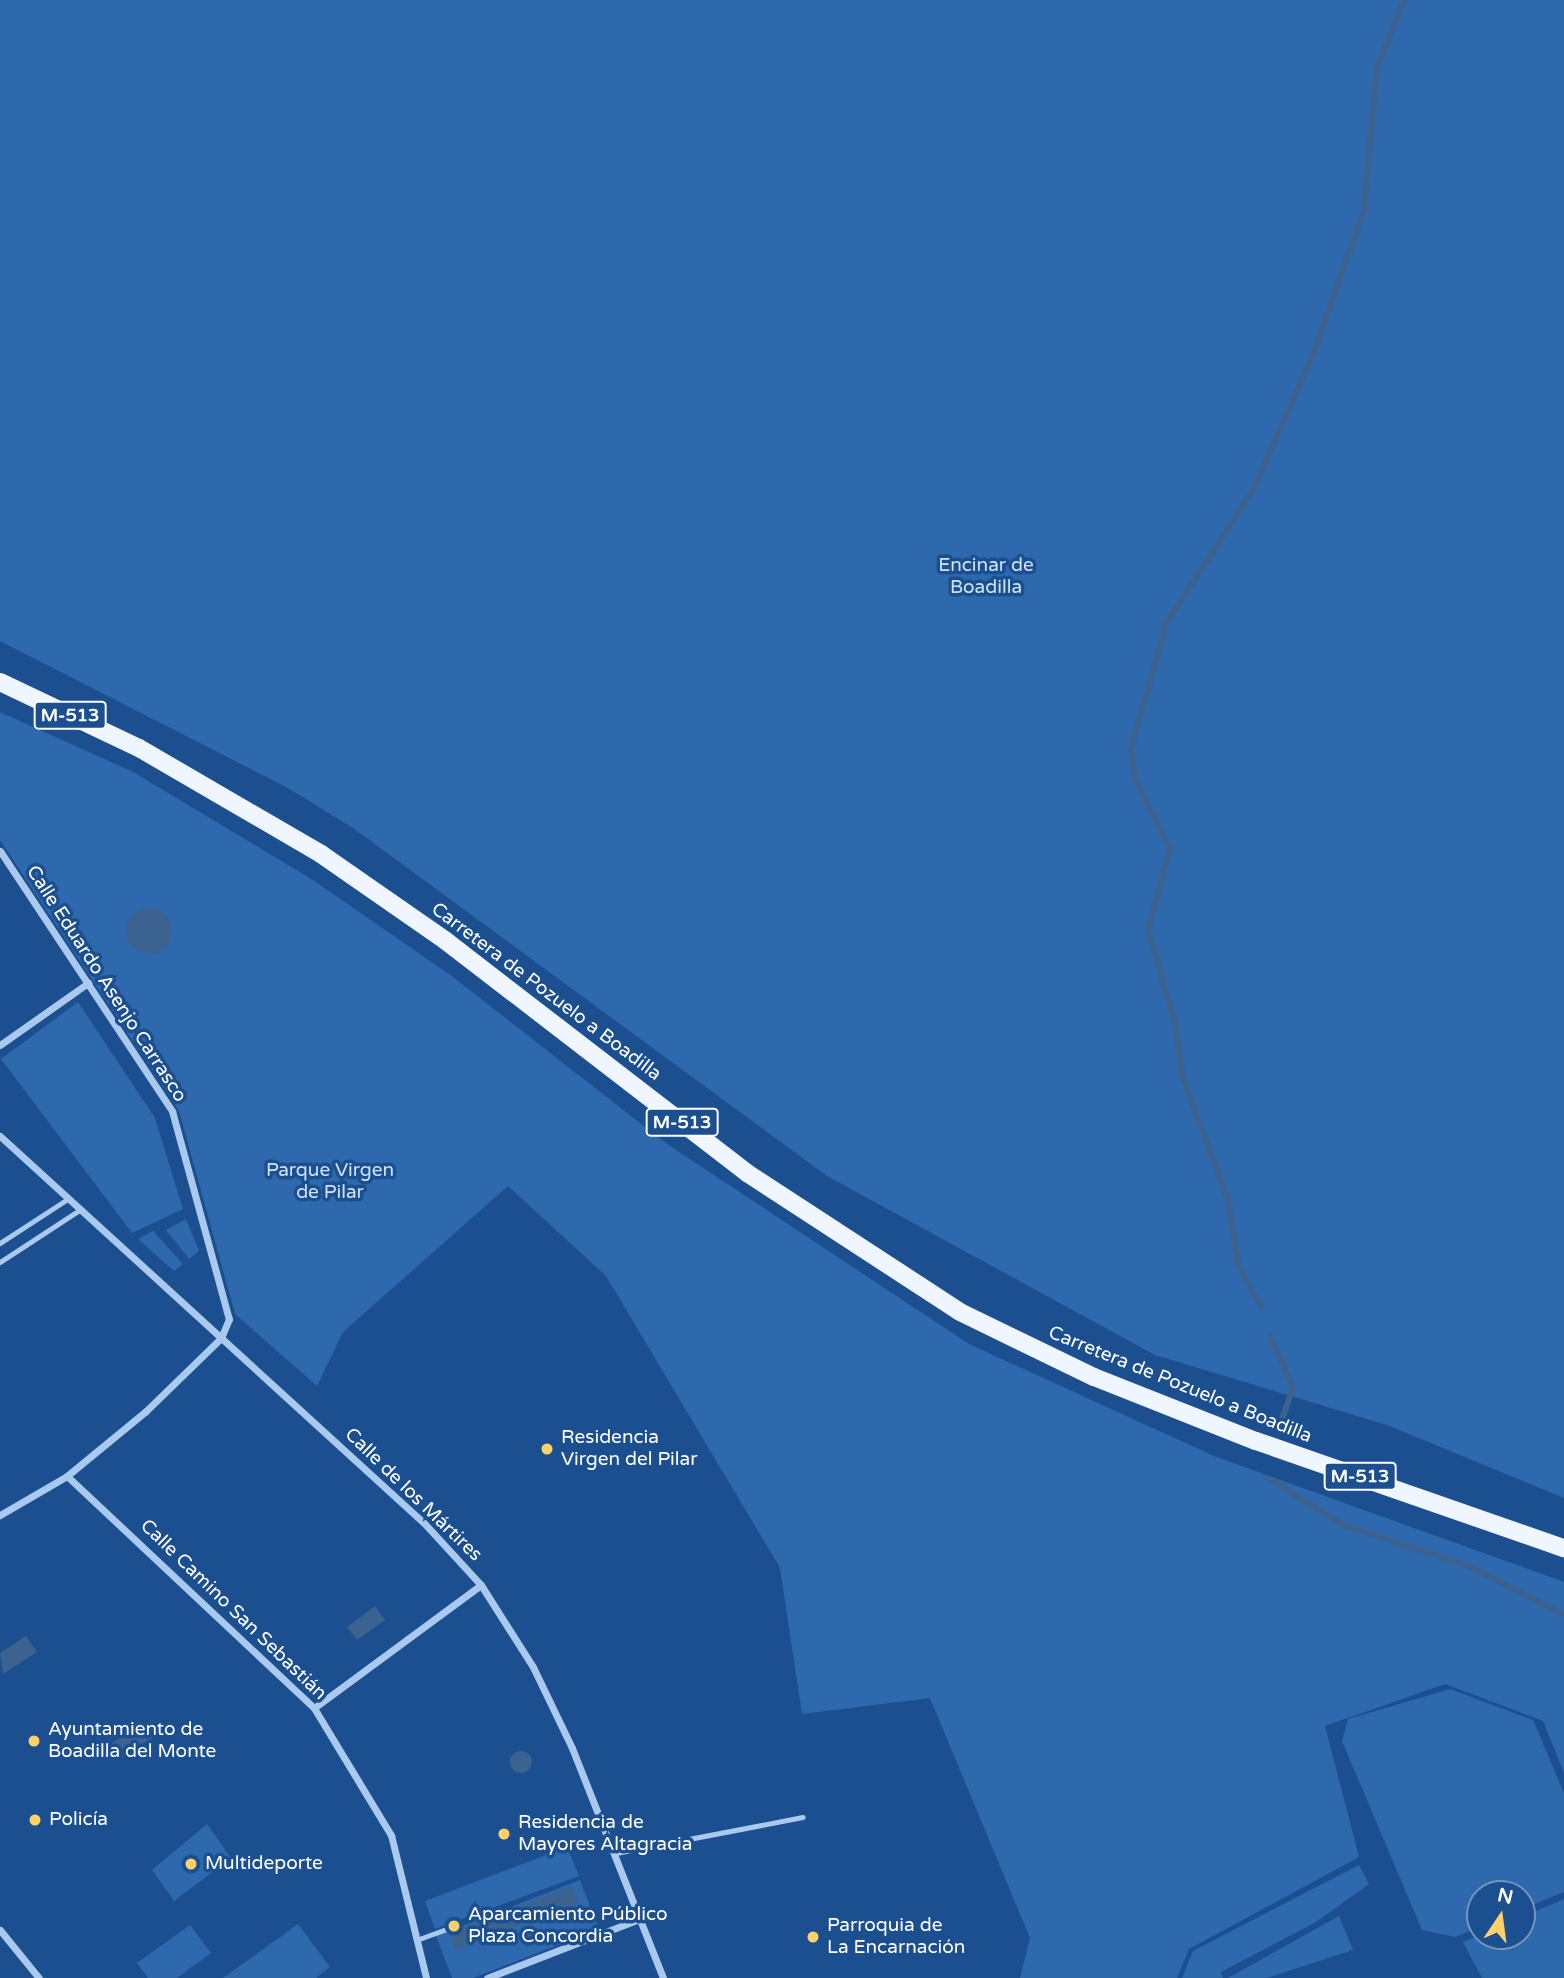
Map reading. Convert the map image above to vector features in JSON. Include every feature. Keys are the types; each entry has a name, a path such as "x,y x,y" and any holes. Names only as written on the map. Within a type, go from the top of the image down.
{"main road":[{"name":"Carretera de Pozuelo a Boadilla","path":"0,682 139,748 321,854 446,941 769,1189 960,1312 1094,1377 1256,1441 1564,1548"}],"street":[{"name":"Calle Eduardo Asenjo Carrasco","path":"0,851 172,1111 228,1304 221,1338"},
{"path":"0,1045 88,984"},
{"name":"Calle de los Mártires","path":"0,1136 424,1523 481,1585 533,1667 615,1853 663,1978"},
{"path":"0,1515 67,1476 221,1338"},
{"name":"Calle Camino San Sebastián","path":"67,1476 314,1708 391,1835 419,1938 425,1978"},
{"path":"314,1708 481,1585"},
{"path":"487,1978 642,1918"},
{"path":"0,1930 38,1978"}],"lane":[{"path":"0,1242 69,1198"},
{"path":"0,1262 81,1209"},
{"path":"615,1853 803,1817"},
{"path":"419,1938 454,1926"}],"green space":[{"name":"Encinar de Boadilla","path":"0,0 1564,0 1564,1498 1387,1425 1155,1355 827,1176 353,828 288,788 0,641"},
{"name":"Parque Virgen de Pilar","path":"0,712 133,772 313,880 453,977 667,1144 969,1344 1214,1456 1564,1582 1564,1773 1543,1721 1445,1684 1325,1726 1359,1857 1189,1949 1177,1978 1020,1978 1030,1938 930,1698 802,1714 780,1568 606,1276 508,1186 343,1332 317,1386 235,1314 179,1111 0,840"},
{"path":"78,1002 155,1118 183,1209 132,1233 1,1059"},
{"path":"186,1219 199,1251 189,1259 166,1230"},
{"path":"153,1231 183,1264 174,1271 138,1239"},
{"path":"1450,1689 1533,1720 1564,1793 1564,1892 1536,1903 1536,1880 1466,1880 1466,1933 1455,1937 1422,1930 1342,1741 1348,1719"},
{"name":"Multideporte","path":"207,1824 231,1858 174,1901 152,1870"},
{"path":"567,1847 579,1876 435,1929 425,1901"},
{"path":"1359,1865 1369,1884 1316,1922 1221,1972 1223,1978 1182,1978 1193,1951"},
{"path":"580,1880 599,1929 473,1978 452,1978 436,1936"},
{"path":"1564,1899 1564,1978 1482,1978 1467,1950 1536,1950 1536,1911"},
{"path":"1339,1916 1353,1950 1267,1978 1228,1978"},
{"path":"298,1924 330,1967 316,1978 223,1978"},
{"path":"190,1925 211,1953 177,1978 148,1978 137,1963"}],"shaded area":[{"path":"149,908 165,915 172,931 165,947 149,954 133,947 126,931 133,915"},
{"path":"375,1606 385,1620 357,1640 347,1627"},
{"path":"26,1636 37,1652 3,1674 0,1653"},
{"path":"142,1723 152,1738 122,1758 112,1743"},
{"path":"521,1751 529,1754 532,1762 529,1770 521,1773 513,1770 510,1762 513,1754"},
{"path":"571,1886 578,1903 456,1950 450,1933"}],"waterway":[{"path":"1261,1307 1238,1264 1228,1200 1183,1078 1175,1023 1148,930 1170,849 1136,781 1131,749 1167,622 1254,488 1314,352 1364,210 1377,68 1404,0"},
{"path":"1270,1335 1293,1388 1279,1427"},
{"path":"1268,1478 1341,1524 1471,1567 1564,1615"}],"place":[{"name":"Residencia Virgen del Pilar","path":"547,1449"},
{"name":"Ayuntamiento de Boadilla del Monte","path":"34,1741"},
{"name":"Policía","path":"35,1820"},
{"name":"Residencia de Mayores Altagracia","path":"504,1834"},
{"name":"Multideporte","path":"191,1864"},
{"name":"Aparcamiento Público Plaza Concordia","path":"454,1926"},
{"name":"Parroquia de La Encarnación","path":"813,1937"}]}
